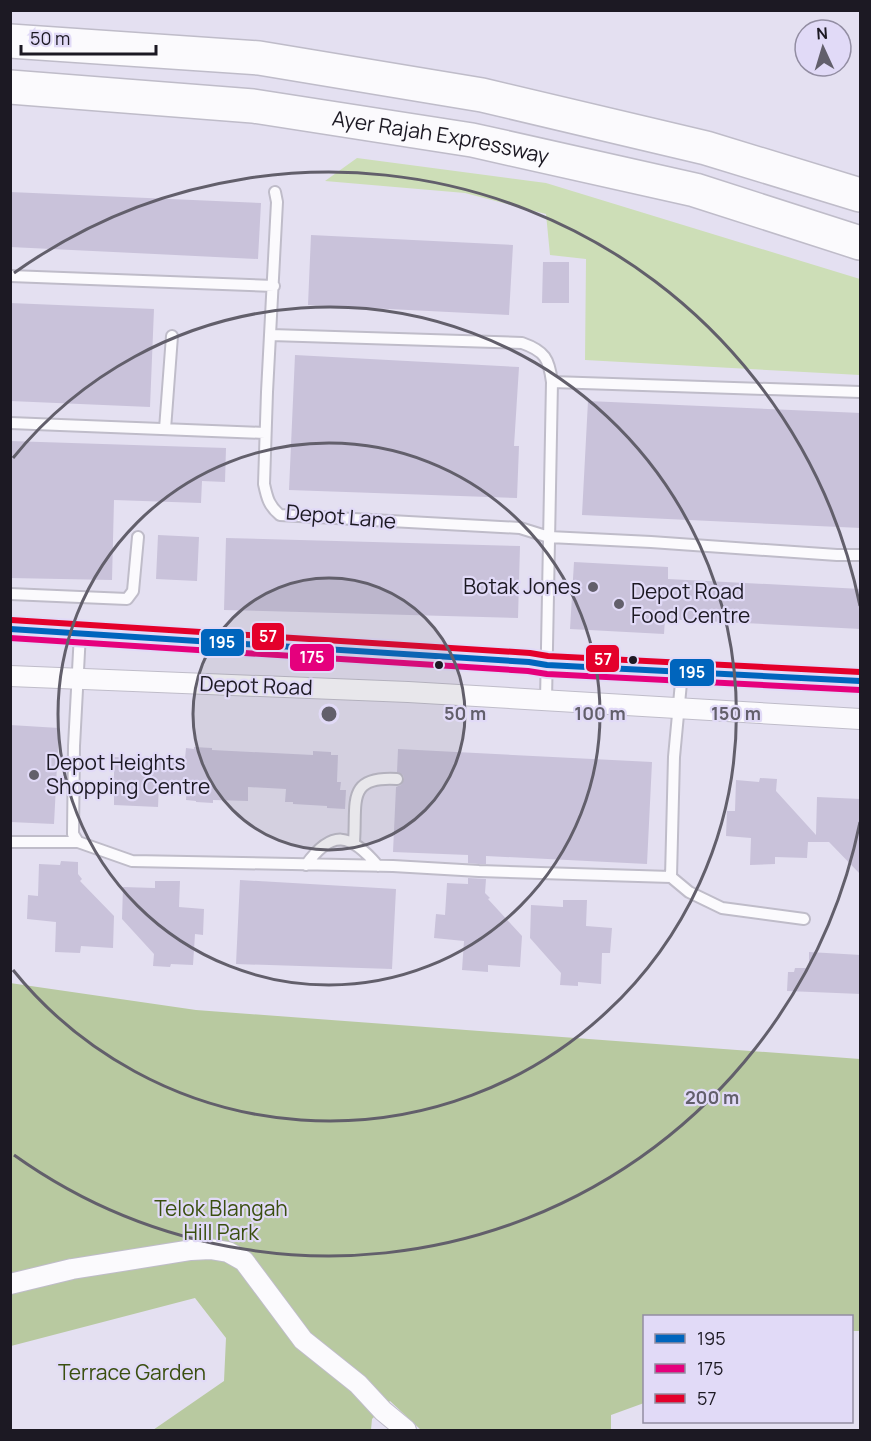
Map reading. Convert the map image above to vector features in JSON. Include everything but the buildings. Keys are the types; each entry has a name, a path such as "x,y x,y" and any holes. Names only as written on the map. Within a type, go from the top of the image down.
{"highway":[{"path":"10,41 259,58 482,95 706,148 861,195"},
{"name":"Ayer Rajah Expressway","path":"10,87 253,106 472,141 695,190 861,243"}],"street":[{"name":"Depot Road","path":"10,629 547,665 861,681"},
{"name":"Depot Road","path":"10,676 408,692 861,719"},
{"path":"10,1284 72,1269 191,1250 210,1248 228,1252 244,1262 256,1275 303,1340 358,1384 383,1411 406,1431"}],"lane":[{"name":"Depot Lane","path":"274,192 277,202 265,433 266,492 272,509 280,515 520,528 549,537 861,555"},
{"path":"10,276 274,286"},
{"path":"271,335 522,343 537,348 549,363 552,382 546,700"},
{"path":"165,429 171,336"},
{"path":"552,382 861,392"},
{"path":"10,423 265,433"},
{"path":"10,594 127,599 133,591 138,537"},
{"path":"78,842 73,834 74,746 80,633"},
{"path":"671,877 674,757 682,672"},
{"path":"354,842 357,792 363,784 378,778 397,779"},
{"path":"306,865 317,850 327,842 340,840 354,842 378,866"},
{"path":"10,842 78,842 132,861 378,866 479,872 671,877 688,892 722,908 804,919"}],"green space":[{"path":"357,158 546,183 860,279 860,375 585,360 586,259 550,255 546,214 465,193 325,181"},
{"name":"Telok Blangah Hill Park","path":"10,983 196,1010 860,1059 860,1331 853,1331 853,1315 643,1315 643,1403 611,1415 611,1430 421,1430 390,1401 372,1419 371,1430 153,1430 224,1381 226,1338 195,1298 11,1346"}],"transit line":[{"name":"57","path":"11,620 548,656 860,672"},
{"name":"195","path":"10,629 547,665 860,681"},
{"name":"175","path":"10,638 547,674 860,690"}],"place":[{"name":"Botak Jones","path":"593,587"},
{"name":"Depot Road Food Centre","path":"619,604"},
{"name":"Depot Heights Shopping Centre","path":"34,775"}],"park label":[{"name":"Terrace Garden","path":"132,1373"}]}
